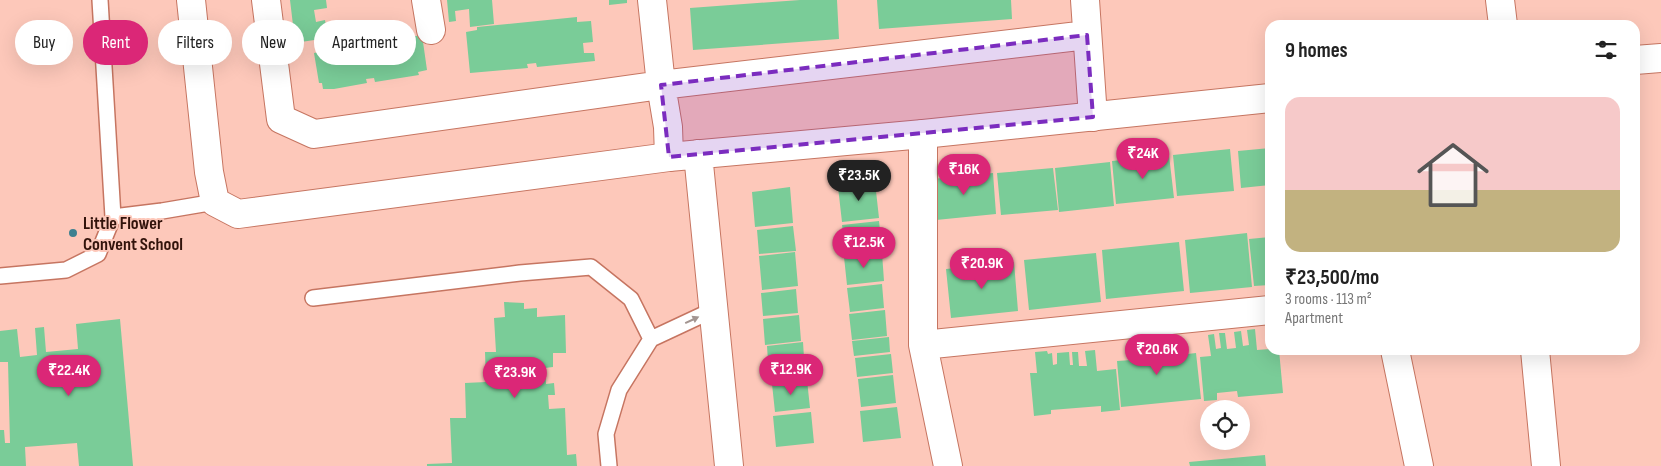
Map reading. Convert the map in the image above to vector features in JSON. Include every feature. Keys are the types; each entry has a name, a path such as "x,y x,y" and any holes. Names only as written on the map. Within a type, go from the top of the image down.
{"street":[{"path":"191,0 209,172 215,202 238,214 669,157 923,134 1265,99"},
{"path":"266,0 281,118 314,134 661,85 1088,35"},
{"path":"426,0 431,30"},
{"path":"652,0 661,85 668,126 669,157"},
{"path":"1085,0 1093,117"},
{"path":"1500,0 1502,20"},
{"path":"1640,60 1661,58"},
{"path":"923,134 922,345 948,466"},
{"path":"698,154 729,466"},
{"path":"922,345 1265,311"},
{"path":"1396,355 1419,466"},
{"path":"1535,355 1546,466"}],"lane":[{"path":"0,276 66,270 98,254 113,217 100,0"},
{"path":"113,217 215,202"},
{"path":"313,298 520,273 591,267 631,299 651,339"},
{"path":"609,466 606,434 618,390 651,339 713,310"}],"highlighted area":[{"path":"1087,35 1093,117 669,157 661,85"}],"building":[{"path":"290,0 326,0 327,8 314,10 316,20 314,20 314,40 304,42 304,20 292,20"},
{"path":"447,0 492,0 494,24 470,27 469,9 455,11 456,21 449,22"},
{"path":"609,0 627,0 627,3 609,5"},
{"path":"800,0 837,0 839,39 693,50 690,8"},
{"path":"877,0 1011,0 1012,19 879,29"},
{"path":"577,17 577,22 591,21 593,42 583,43 584,53 594,53 595,61 537,67 536,63 527,64 528,68 470,73 466,32 477,30 477,27"},
{"path":"422,35 427,70 418,72 419,75 375,82 374,78 366,79 367,83 334,89 323,89 322,83 319,83 316,65 416,65 416,36"},
{"path":"1265,148 1265,186 1241,188 1238,151"},
{"path":"1230,149 1234,191 1177,196 1173,155"},
{"path":"1169,155 1174,198 1116,204 1112,161"},
{"path":"1110,162 1114,206 1059,212 1055,168"},
{"path":"1053,168 1058,210 1001,215 997,173"},
{"path":"993,173 996,214 936,220 932,179"},
{"path":"875,182 879,218 842,222 838,187"},
{"path":"790,187 793,223 755,227 752,192"},
{"path":"879,221 882,249 846,253 842,225"},
{"path":"793,226 796,251 759,254 757,230"},
{"path":"1247,233 1252,287 1190,293 1185,240"},
{"path":"1265,237 1265,285 1254,286 1249,239"},
{"path":"1179,242 1184,291 1106,299 1102,250"},
{"path":"795,252 798,286 762,290 759,256"},
{"path":"882,253 884,281 847,285 844,257"},
{"path":"1096,253 1101,302 1029,310 1024,260"},
{"path":"1014,262 1018,311 951,318 946,269"},
{"path":"882,284 884,308 850,312 847,288"},
{"path":"796,289 798,313 763,316 761,293"},
{"path":"504,302 524,303 524,309 537,308 537,317 565,315 566,353 553,353 553,367 545,368 546,384 554,383 555,395 548,395 549,409 565,408 567,455 576,454 577,466 427,466 427,464 452,463 450,418 466,418 465,383 486,382 485,352 496,352 494,318 505,317"},
{"path":"885,310 887,336 852,340 849,314"},
{"path":"799,315 801,341 765,345 763,319"},
{"path":"120,319 133,466 79,466 77,443 25,447 26,466 0,466 0,430 4,430 5,443 10,443 8,362 0,362 0,331 17,329 20,357 37,355 35,328 44,327 46,352 78,349 76,324"},
{"path":"1255,329 1257,350 1265,349 1265,355 1279,355 1283,393 1238,397 1237,391 1217,393 1217,400 1204,400 1200,357 1211,356 1208,335 1214,334 1216,349 1221,348 1219,333 1225,333 1227,349 1236,348 1234,332 1241,331 1243,346 1249,345 1247,330"},
{"path":"889,337 890,352 854,356 852,341"},
{"path":"1161,340 1162,357 1196,353 1201,399 1121,407 1117,361 1132,360 1130,342"},
{"path":"803,342 804,358 768,361 767,346"},
{"path":"1095,350 1097,371 1116,369 1120,410 1101,412 1101,406 1051,410 1051,414 1034,416 1030,373 1037,373 1035,352 1047,351 1048,354 1052,353 1053,365 1057,364 1057,353 1069,352 1070,365 1073,365 1072,352 1078,352 1079,366 1087,366 1085,351"},
{"path":"891,354 893,373 857,377 855,358"},
{"path":"805,359 807,378 771,382 769,363"},
{"path":"893,375 896,403 861,407 858,379"},
{"path":"807,380 810,408 775,412 772,384"},
{"path":"897,407 901,438 863,442 860,411"},
{"path":"811,412 814,443 776,447 773,416"},
{"path":"1265,455 1266,466 1190,466 1189,462"}],"place":[{"name":"Little Flower Convent School","path":"73,233"}]}
